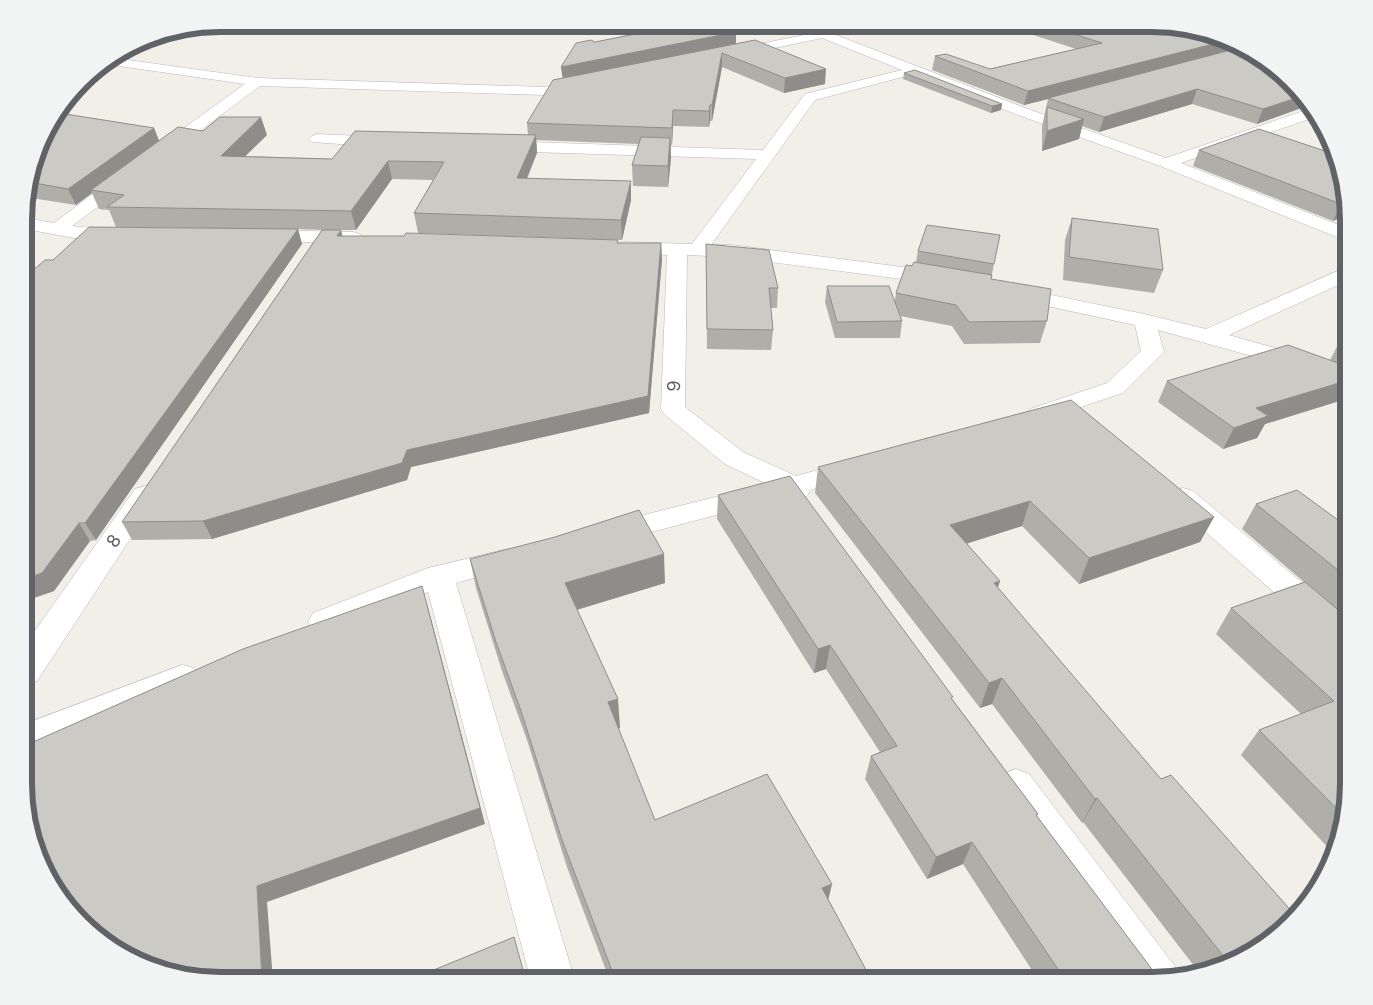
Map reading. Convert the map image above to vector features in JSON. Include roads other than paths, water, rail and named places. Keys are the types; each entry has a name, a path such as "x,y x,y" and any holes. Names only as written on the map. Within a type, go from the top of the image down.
{"street":[{"path":"818,32 1022,112 1166,163 1340,232"},
{"path":"718,56 833,32"},
{"path":"119,62 257,82 545,91 593,82"},
{"path":"687,249 767,155 810,97 916,70"},
{"path":"57,229 257,82"},
{"path":"1022,112 1042,107"},
{"path":"1166,163 1308,114"},
{"path":"158,136 177,139"},
{"path":"317,139 396,142"},
{"path":"484,145 767,155"},
{"path":"32,224 85,234 134,234"},
{"path":"65,252 85,234"},
{"path":"241,236 368,239"},
{"path":"303,262 319,237"},
{"path":"601,247 732,251 957,281"},
{"name":"9","path":"687,249 674,409 734,458 794,486"},
{"path":"1211,335 1340,276"},
{"path":"994,289 1211,335 1315,369 1340,380"},
{"path":"1018,420 1074,403 1114,388 1153,352 1144,320"},
{"path":"1074,403 1096,422"},
{"path":"583,540 794,486 878,461"},
{"name":"8","path":"32,662 158,475"},
{"path":"1163,480 1340,632"},
{"path":"794,486 817,518"},
{"path":"301,631 439,576 535,552"},
{"path":"439,576 551,972"},
{"path":"32,737 209,667"},
{"path":"1000,764 1153,972"}]}
